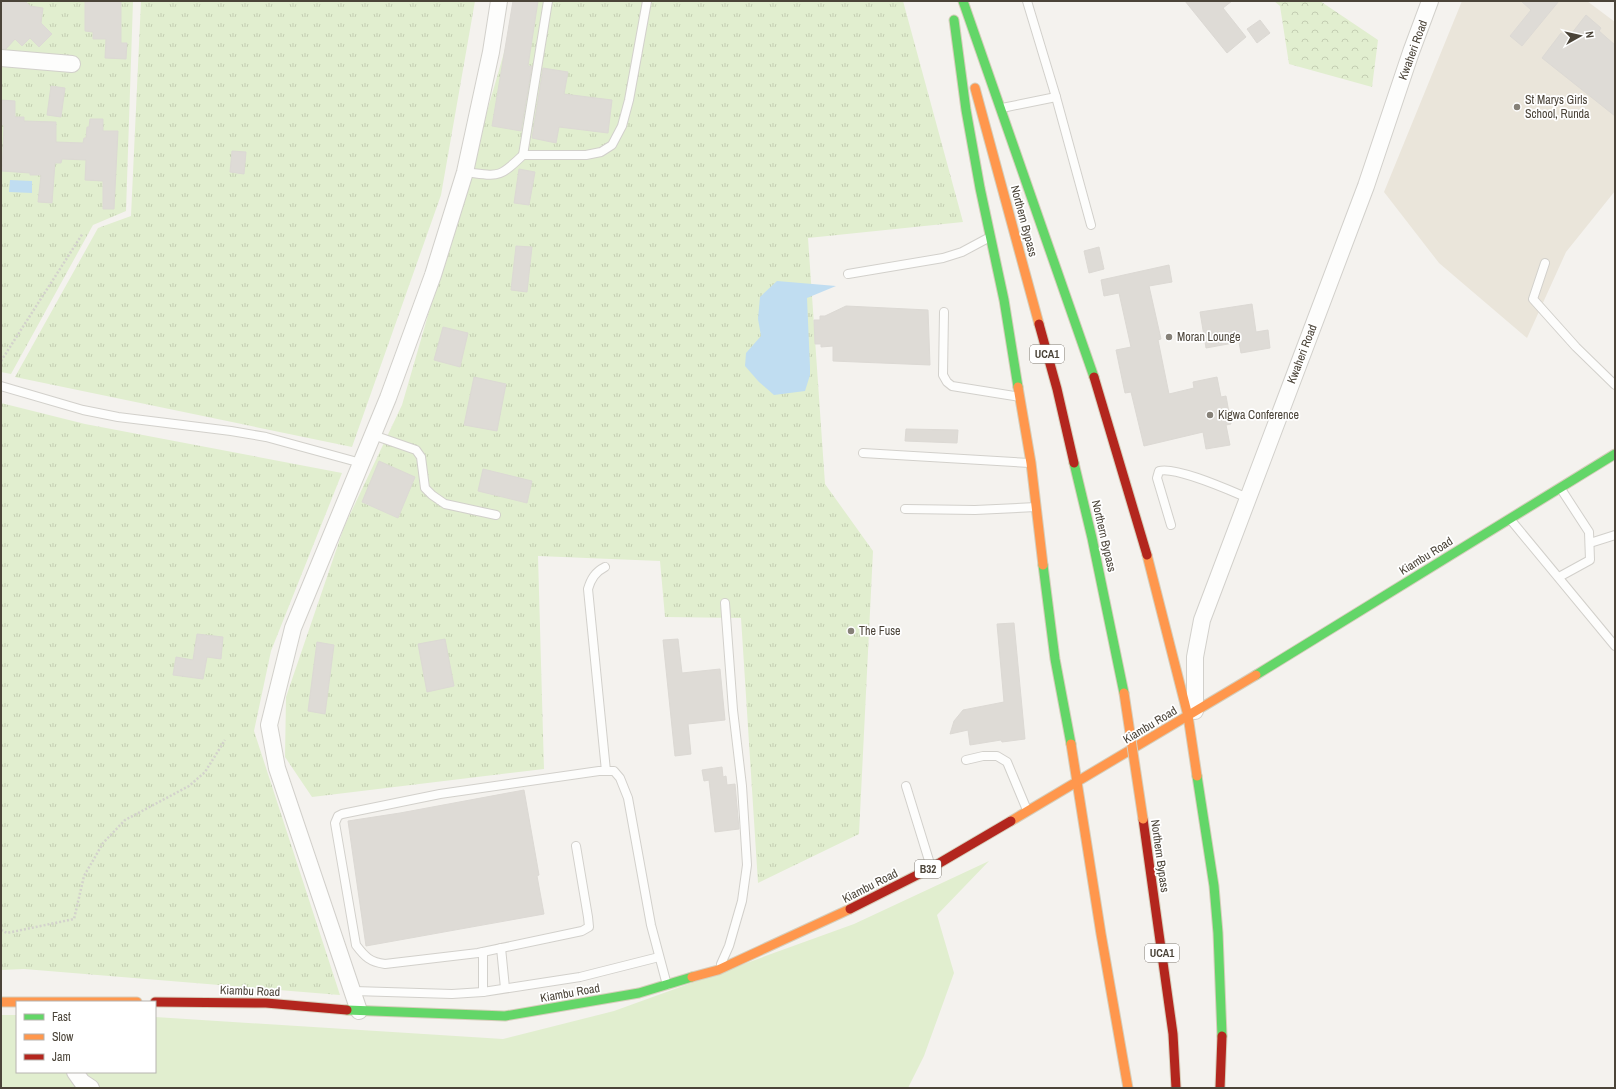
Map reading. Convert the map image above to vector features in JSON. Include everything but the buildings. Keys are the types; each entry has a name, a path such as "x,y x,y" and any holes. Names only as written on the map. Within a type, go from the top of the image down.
{"main road":[{"path":"963,1 1002,108 1094,379 1144,544 1191,714 1214,886 1218,933 1222,1030 1220,1088"},
{"name":"Northern Bypass","path":"990,236 966,110 953,17 981,109 1057,389 1092,538 1124,693 1173,1034 1176,1088"},
{"path":"990,236 1004,300 1031,463 1056,659 1078,781 1128,1088"},
{"name":"Kiambu Road","path":"156,1002 266,1003 360,1011 505,1016 640,993 718,970 836,916 931,868 1191,714 1615,454"},
{"path":"1,1002 16,1002"}],"street":[{"path":"360,1011 277,768 269,725 293,628 361,463 433,275 465,172 500,1"},
{"name":"Kwaheri Road","path":"1191,714 1195,657 1202,620 1366,186 1411,52 1430,1"},
{"path":"1,58 72,64"},
{"path":"76,1073 82,1082 91,1088"}],"lane":[{"path":"465,172 499,174 507,170 523,155 548,1"},
{"path":"523,155 586,155 601,152 612,145 622,126 629,100 647,1"},
{"path":"1027,1 1056,97 1091,224"},
{"path":"1002,108 1056,97"},
{"path":"848,274 942,258 962,252 990,236"},
{"path":"1545,263 1534,299 1576,347 1615,385"},
{"path":"944,312 943,375 947,382 952,386 1020,397"},
{"path":"1,386 90,411 118,417 231,431 266,437 361,463"},
{"path":"372,435 416,450 421,457 425,488 445,504 496,516"},
{"path":"863,453 1031,463"},
{"path":"1171,525 1157,478 1159,471 1168,470 1211,482 1248,498"},
{"path":"1559,577 1590,560 1589,532 1560,488"},
{"path":"905,509 975,510 1037,507"},
{"path":"1510,518 1615,646"},
{"path":"1590,543 1615,535"},
{"path":"605,567 597,571 590,581 588,589 606,771"},
{"path":"718,970 729,946 740,908 747,865 742,786 733,710 725,603"},
{"path":"966,760 983,756 997,756 1007,762 1027,811"},
{"path":"576,846 589,927 582,931 483,952 385,964 376,963 365,956 356,945 334,823 338,816 440,794 599,770 614,771 620,778 628,798 651,924 668,985"},
{"path":"906,786 931,868"},
{"path":"502,948 505,988"},
{"path":"483,952 483,992"},
{"path":"354,991 452,994 483,992 580,977 659,957"}],"path":[{"path":"1,361 83,233"},
{"path":"1,930 8,933 74,920 84,876 103,842 125,820 174,795 194,782 205,772 225,740"}],"shaded area":[{"name":"St Marys Girls School, Runda","path":"1462,1 1587,1 1615,22 1615,191 1566,252 1527,338 1439,263 1384,192"}],"green space":[{"path":"1,1 133,1 126,211 93,225 11,374 1,372"},
{"path":"141,1 475,1 441,195 352,447 15,377 98,228 131,216"},
{"path":"519,1 903,1 963,222 808,238 825,484 873,551 859,834 758,883 741,618 665,617 660,561 538,556 544,769 312,797 285,757 286,697 344,527 402,405"},
{"path":"1274,1 1320,1 1378,40 1372,87 1289,64 1280,6"},
{"path":"1,403 85,424 342,473 271,651 254,731 340,995 24,969 1,970"},
{"path":"989,861 937,915 954,973 924,1056 908,1088 1,1088 1,1015 16,1015 16,1073 156,1073 156,1017 503,1039 614,1011 854,924"}],"water":[{"path":"10,180 32,181 32,193 9,192"},
{"path":"777,281 836,286 807,298 810,375 805,391 774,395 759,382 745,366 746,353 761,336 758,319 760,297"}],"traffic: fast":[{"path":"963,1 1094,377"},
{"path":"954,20 966,110 980,188 1004,300 1018,387"},
{"path":"1256,675 1615,454"},
{"path":"1074,463 1092,538 1124,693"},
{"path":"1043,565 1055,659 1071,744"},
{"path":"1197,776 1214,886 1218,933 1222,1036"},
{"path":"347,1010 505,1016 639,993 692,977"}],"traffic: slow":[{"path":"975,88 1039,324"},
{"path":"1018,387 1031,463 1043,565"},
{"path":"1147,555 1188,716 1197,776"},
{"path":"1011,821 1256,675"},
{"path":"1124,693 1143,819"},
{"path":"1071,744 1101,934 1128,1088"},
{"path":"692,977 718,970 850,909"},
{"path":"1,1002 16,1002"}],"traffic: jam":[{"path":"1039,324 1057,389 1074,463"},
{"path":"1094,377 1147,555"},
{"path":"1143,819 1173,1034 1176,1088"},
{"path":"850,909 931,868 1011,821"},
{"path":"156,1002 266,1003 347,1010"},
{"path":"1220,1088 1222,1036"}],"place":[{"name":"St Marys Girls School, Runda","path":"1517,107"},
{"name":"Moran Lounge","path":"1169,337"},
{"name":"Kigwa Conference","path":"1210,415"},
{"name":"The Fuse","path":"851,631"}]}
